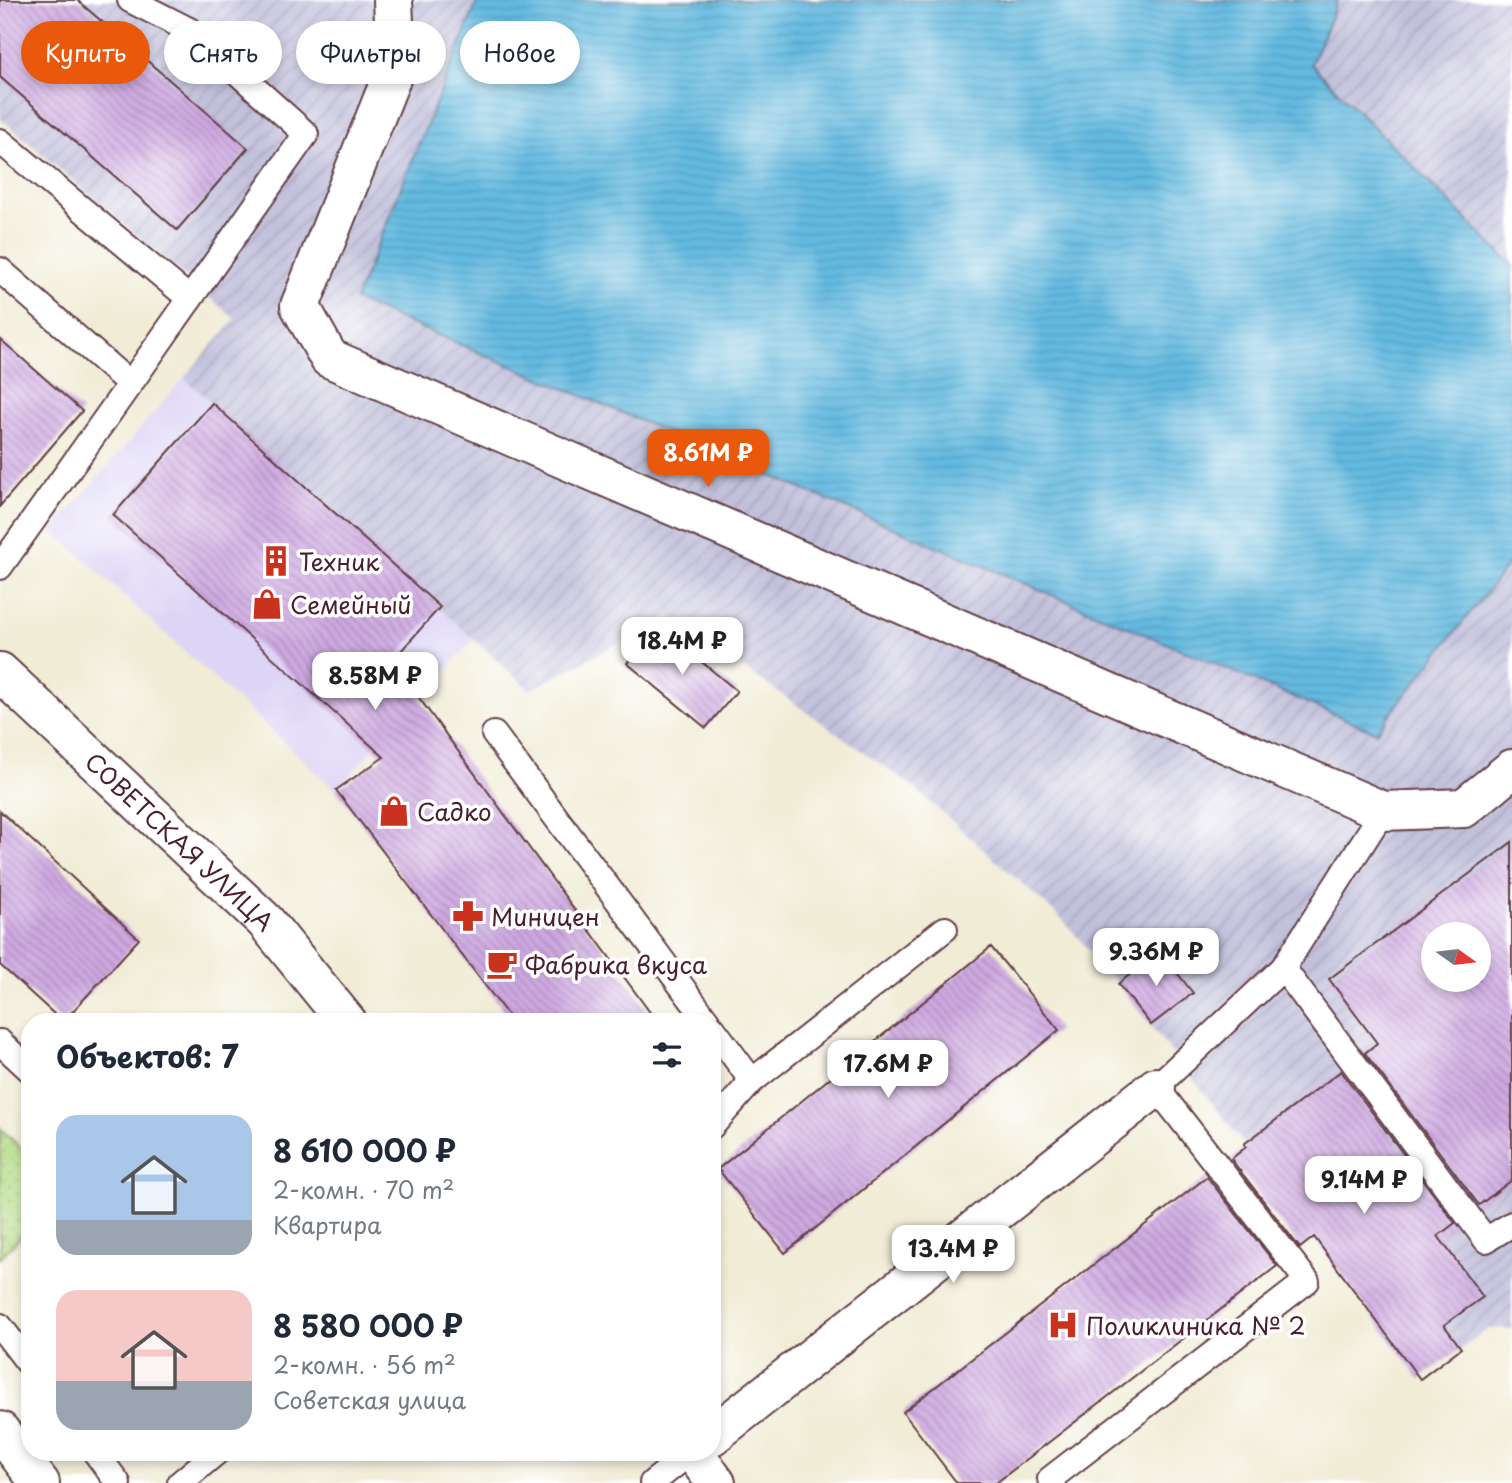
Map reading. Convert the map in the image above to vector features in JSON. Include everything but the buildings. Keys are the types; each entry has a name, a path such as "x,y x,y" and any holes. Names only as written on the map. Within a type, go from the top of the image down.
{"street":[{"path":"393,0 396,66 300,306 329,358 1383,811 1464,808 1512,769"},
{"name":"СОВЕТСКАЯ УЛИЦА","path":"0,672 265,921 340,1013"},
{"path":"721,1429 1156,1087"},
{"path":"0,1431 21,1458"},
{"path":"23,1461 40,1483"},
{"path":"699,1461 716,1483"}],"lane":[{"path":"0,567 306,134 191,31 130,0"},
{"path":"0,141 190,299"},
{"path":"0,270 130,384"},
{"path":"494,734 701,1013"},
{"path":"1053,1483 1050,1479 1307,1281 1156,1087 1283,968 1383,811"},
{"path":"721,1116 752,1081 946,929"},
{"path":"1283,968 1486,1240 1512,1224"},
{"path":"721,1039 752,1081"},
{"path":"0,1042 21,1062"},
{"path":"0,1326 21,1353"},
{"path":"102,1461 118,1483"},
{"path":"180,1483 206,1461"},
{"path":"652,1483 680,1461"}],"shaded area":[{"path":"0,0 478,0 469,21 460,21 460,44 446,78 446,21 296,21 296,84 444,84 355,300 1376,732 1512,560 1512,1328 1488,1329 1420,1379 1244,1144 1118,984 1061,918 912,786 670,616 530,690 184,378 235,319 0,118"},
{"path":"1338,0 1512,0 1512,265 1311,64"},
{"path":"184,378 474,639 336,790 52,530"}],"green space":[{"path":"0,1128 21,1148 21,1236 0,1258"}],"water":[{"path":"478,0 1338,0 1311,64 1512,265 1512,560 1376,732 355,300 444,84 446,84 460,44 460,84 580,84 580,21 469,21"}],"place":[{"name":"Техник","path":"276,561"},
{"name":"Семейный","path":"267,604"},
{"name":"Садко","path":"394,811"},
{"name":"Миницен","path":"468,916"},
{"name":"Фабрика вкуса","path":"502,964"},
{"name":"Поликлиника № 2","path":"1063,1325"}]}
